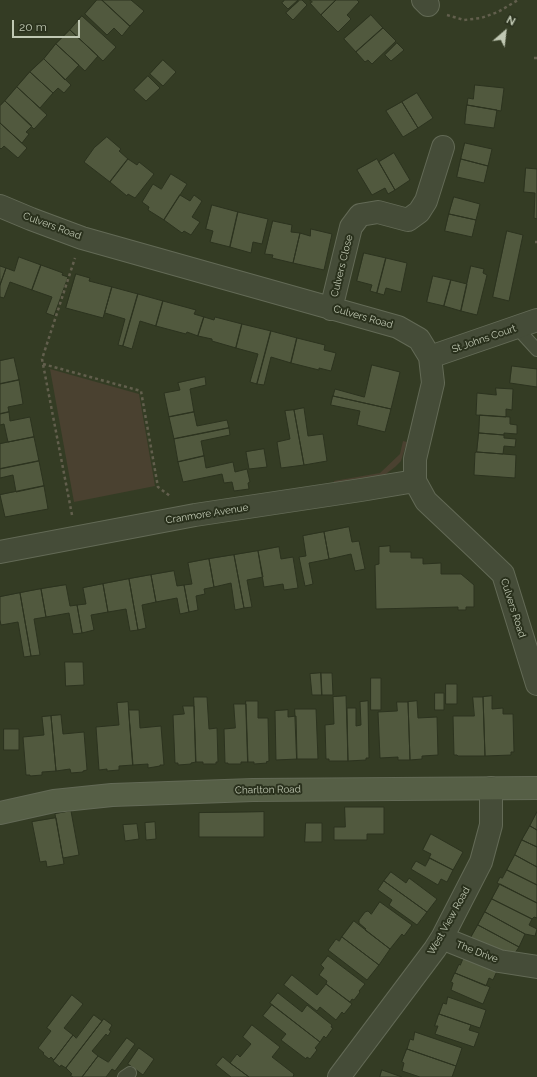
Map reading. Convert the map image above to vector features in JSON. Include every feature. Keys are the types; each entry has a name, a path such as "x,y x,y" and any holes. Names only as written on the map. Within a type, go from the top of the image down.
{"street":[{"name":"Culvers Close","path":"331,309 351,227 360,215 378,212 408,220 419,212 426,201 444,147"},
{"name":"Culvers Road","path":"0,206 82,238 398,327 419,339 430,357 433,383 415,459 415,481 426,501 503,574 537,684"},
{"name":"St Johns Court","path":"430,357 537,320"},
{"name":"Cranmore Avenue","path":"0,552 195,516 415,481"},
{"name":"West View Road","path":"339,1077 442,938 480,862 491,825 490,788"},
{"name":"Charlton Road","path":"0,813 54,801 112,795 253,790 537,788"},
{"name":"The Drive","path":"442,938 499,961 537,967"}],"lane":[{"path":"516,327 537,350"}],"path":[{"path":"425,2 444,14 464,20 481,18 498,12 518,0"},
{"path":"76,538 42,359 82,238"},
{"path":"43,364 141,391 158,487 195,516"}],"shaded area":[{"path":"50,369 139,394 155,486 74,502"},
{"path":"403,441 407,442 401,461 383,476 334,484 334,481 380,473 400,454"}],"building":[{"path":"97,0 102,0 130,26 122,36 114,28 107,35 85,14"},
{"path":"102,0 131,0 144,11 130,26"},
{"path":"285,0 298,0 288,9 282,3"},
{"path":"300,0 307,5 293,20 286,13"},
{"path":"310,0 336,0 321,15 310,3 312,2"},
{"path":"336,0 357,0 359,2 347,15 351,19 338,32 321,15"},
{"path":"371,15 383,28 356,52 344,39"},
{"path":"82,16 116,47 103,61 70,30"},
{"path":"383,28 396,41 372,64 368,60 365,62 356,52"},
{"path":"70,30 98,56 85,71 56,44"},
{"path":"397,43 404,50 391,61 385,55"},
{"path":"56,44 79,65 65,80 44,59"},
{"path":"44,59 71,85 64,93 58,88 53,93 30,72"},
{"path":"163,60 176,72 163,86 150,74"},
{"path":"30,72 53,93 40,108 17,87"},
{"path":"148,76 160,88 146,101 134,90"},
{"path":"475,85 504,88 501,111 467,105 468,98 473,99"},
{"path":"17,87 47,115 34,129 5,101"},
{"path":"417,93 433,118 418,128 402,102"},
{"path":"5,101 32,126 26,132 29,134 22,143 0,123 0,106"},
{"path":"402,102 418,128 403,137 386,111"},
{"path":"467,105 497,110 494,128 465,124"},
{"path":"0,123 27,148 18,158 4,146 1,149 0,148"},
{"path":"107,137 121,149 119,151 128,159 110,182 84,162 94,148"},
{"path":"465,143 492,149 488,166 461,159"},
{"path":"394,153 410,180 395,190 379,162"},
{"path":"128,159 137,165 139,162 154,174 135,198 128,194 127,196 110,182"},
{"path":"377,159 395,190 388,194 385,188 372,195 357,170"},
{"path":"461,159 488,166 484,183 457,177"},
{"path":"526,168 537,169 537,219 534,218 535,193 524,192"},
{"path":"171,174 187,184 164,220 148,210 149,207 142,202 153,184 161,189"},
{"path":"180,195 190,201 194,195 202,201 192,217 200,222 191,235 184,231 182,233 164,220"},
{"path":"454,197 480,204 476,220 449,214"},
{"path":"212,205 238,212 230,247 210,242 213,231 206,229"},
{"path":"238,212 268,219 262,244 253,242 251,253 230,247"},
{"path":"449,214 476,220 472,237 445,231"},
{"path":"273,221 292,225 291,232 300,233 293,263 272,258 273,255 265,254"},
{"path":"311,229 332,234 324,270 293,263 300,233 310,236"},
{"path":"507,231 523,235 509,301 493,297"},
{"path":"364,253 386,258 377,293 370,291 372,285 357,281"},
{"path":"19,257 41,265 32,290 10,282 4,298 0,297 0,285 6,268 14,271"},
{"path":"386,258 407,263 401,292 386,288 384,295 377,293"},
{"path":"41,265 63,273 62,275 68,277 54,316 46,313 52,297 32,290"},
{"path":"0,266 6,268 0,285"},
{"path":"471,266 484,269 483,273 487,275 477,315 461,311"},
{"path":"76,274 90,278 89,281 112,287 103,318 66,308"},
{"path":"433,276 451,280 444,306 427,302"},
{"path":"451,280 467,284 461,311 444,306"},
{"path":"112,287 138,294 123,346 118,345 125,319 105,313"},
{"path":"138,294 163,301 156,326 140,321 132,349 123,346"},
{"path":"163,301 196,310 194,314 204,317 198,336 187,332 186,334 156,326"},
{"path":"204,317 214,320 215,317 242,324 236,348 212,341 212,339 198,336"},
{"path":"242,324 271,331 257,384 250,382 258,354 236,348"},
{"path":"271,331 297,338 291,363 271,357 264,385 257,384"},
{"path":"297,338 325,345 324,350 336,353 331,371 319,368 319,370 291,363"},
{"path":"14,358 19,380 0,384 0,361"},
{"path":"372,365 400,372 391,409 333,396 335,389 364,397"},
{"path":"512,366 537,369 537,387 510,383"},
{"path":"205,377 206,385 190,389 194,412 169,417 164,393 180,390 178,383"},
{"path":"19,380 23,404 8,407 9,412 0,414 0,384"},
{"path":"496,388 513,389 512,410 506,409 506,417 476,415 477,393 496,395"},
{"path":"333,396 391,409 385,432 357,425 360,411 331,405"},
{"path":"304,408 308,436 323,434 327,461 304,465 294,410"},
{"path":"294,410 304,465 281,468 277,442 290,439 285,411"},
{"path":"9,412 10,421 30,417 34,437 8,442 4,424 0,425 0,414"},
{"path":"194,412 197,426 227,420 229,428 174,439 169,417"},
{"path":"480,415 510,417 510,424 517,425 517,434 504,433 504,435 479,433"},
{"path":"229,428 230,435 201,441 204,456 178,462 174,439"},
{"path":"479,433 504,435 504,438 516,439 515,447 504,446 503,454 477,452"},
{"path":"34,437 39,461 0,469 0,444"},
{"path":"264,449 267,467 249,469 246,452"},
{"path":"475,453 516,455 515,478 474,475"},
{"path":"204,456 206,468 233,462 235,472 247,469 250,482 248,483 249,489 234,491 232,482 224,483 222,474 183,482 178,462"},
{"path":"39,461 44,486 16,492 13,475 0,478 0,469"},
{"path":"44,486 48,509 5,517 0,495"},
{"path":"349,527 352,542 359,541 365,569 355,571 351,554 329,559 324,532"},
{"path":"324,532 329,559 309,563 313,584 305,586 299,557 306,556 303,536"},
{"path":"390,546 390,552 411,552 411,558 423,558 423,564 441,563 441,574 461,574 474,585 474,607 466,607 466,610 458,610 458,607 376,609 375,565 379,564 379,547"},
{"path":"279,547 281,559 293,557 298,588 284,590 283,584 264,587 258,551"},
{"path":"258,551 263,577 247,580 252,607 244,608 234,555"},
{"path":"234,555 244,608 235,610 231,583 214,587 209,559"},
{"path":"209,559 214,587 204,589 205,594 196,596 198,610 189,612 184,585 192,584 188,563"},
{"path":"174,571 177,586 184,585 189,612 180,614 177,598 156,602 151,575"},
{"path":"151,575 156,602 142,605 146,628 138,630 129,579"},
{"path":"129,579 138,630 130,631 126,609 108,612 103,584"},
{"path":"103,584 108,612 91,615 94,630 82,633 77,605 86,604 83,588"},
{"path":"66,585 70,606 77,605 82,633 73,634 69,613 46,617 41,589"},
{"path":"41,589 46,617 34,619 40,655 31,656 20,593"},
{"path":"20,593 31,656 24,657 18,622 1,625 0,620 0,597"},
{"path":"65,662 83,662 84,685 66,686"},
{"path":"321,673 332,673 333,695 322,695"},
{"path":"321,673 322,695 312,695 310,674"},
{"path":"371,678 381,678 381,710 371,710"},
{"path":"446,684 457,684 457,704 446,704"},
{"path":"435,693 444,693 444,710 435,710"},
{"path":"346,696 348,761 329,761 329,759 326,759 325,725 334,724 333,697"},
{"path":"492,696 492,709 503,708 503,714 513,714 514,752 511,752 511,755 485,756 483,697"},
{"path":"194,697 207,697 209,729 217,728 218,762 216,762 216,764 203,764 203,762 196,762"},
{"path":"473,697 483,697 485,756 454,755 453,716 474,716"},
{"path":"246,701 258,701 258,718 268,718 269,761 266,762 267,763 254,764 254,762 248,762"},
{"path":"368,701 369,758 366,758 366,760 348,761 347,708 356,708 356,726 361,725 360,702"},
{"path":"417,701 418,718 437,717 438,755 422,756 422,759 410,760 408,702"},
{"path":"128,702 133,765 119,766 119,770 99,770 96,727 119,725 117,703"},
{"path":"397,702 408,702 410,760 398,760 398,757 380,758 378,712 397,711"},
{"path":"234,704 246,704 248,762 241,762 241,764 225,763 224,729 235,728"},
{"path":"183,706 194,706 196,762 178,765 178,763 175,763 173,715 184,714"},
{"path":"295,709 316,709 318,759 297,759"},
{"path":"129,710 139,710 140,728 161,726 164,765 148,768 148,764 133,765"},
{"path":"288,710 288,717 296,716 297,759 276,760 275,711"},
{"path":"61,715 63,734 84,732 87,770 83,772 71,773 70,769 56,771 51,716"},
{"path":"51,716 56,771 42,772 42,775 26,775 23,737 44,735 42,717"},
{"path":"4,729 19,729 19,750 4,750"},
{"path":"345,807 384,807 384,834 367,834 367,840 334,840 334,827 345,827"},
{"path":"71,811 79,855 63,858 55,814"},
{"path":"264,812 264,837 199,837 199,813"},
{"path":"537,812 537,830 530,826"},
{"path":"56,818 64,864 47,867 46,861 40,862 32,822"},
{"path":"155,822 156,839 146,840 145,823"},
{"path":"306,823 322,823 322,842 305,842"},
{"path":"137,824 139,839 125,841 123,825"},
{"path":"530,826 537,830 537,847 522,840"},
{"path":"431,834 463,852 453,870 429,858 431,854 423,850"},
{"path":"522,840 537,847 537,867 515,855"},
{"path":"515,855 537,867 537,885 507,870"},
{"path":"430,858 453,870 447,882 441,879 438,885 411,869 416,861 425,866"},
{"path":"507,870 537,885 537,903 497,883 500,877 502,878"},
{"path":"391,872 406,883 409,878 437,899 427,912 384,881"},
{"path":"384,881 427,912 417,925 389,905 392,900 378,890"},
{"path":"500,884 537,903 537,918 534,917 532,919 492,899"},
{"path":"492,899 532,919 529,925 537,929 535,936 525,934 485,912"},
{"path":"380,902 412,925 404,936 402,934 390,949 365,930 366,929 359,923 359,920 365,912 368,911 371,914"},
{"path":"485,912 525,934 519,947 478,925"},
{"path":"354,921 390,949 379,965 342,937"},
{"path":"478,925 519,947 513,956 469,941"},
{"path":"342,937 379,965 367,980 328,950 336,939 339,941"},
{"path":"328,956 365,984 354,1000 352,999 350,1002 326,984 327,981 319,975 324,968 321,965"},
{"path":"464,957 497,971 493,980 489,978 486,986 455,973"},
{"path":"455,973 490,987 483,1004 451,990 453,983 451,982"},
{"path":"292,975 317,995 326,984 352,1004 344,1014 342,1012 336,1020 320,1007 317,1011 284,985"},
{"path":"278,993 302,1012 307,1005 332,1025 331,1027 333,1028 326,1038 324,1036 320,1042 270,1003"},
{"path":"72,995 83,1004 64,1028 73,1035 54,1060 51,1057 49,1059 38,1048 51,1031 47,1028"},
{"path":"448,997 486,1010 480,1028 439,1014 443,1003 446,1004"},
{"path":"272,1005 320,1042 315,1048 317,1050 310,1059 307,1057 306,1059 281,1040 286,1034 263,1016"},
{"path":"439,1014 471,1025 469,1030 479,1033 474,1047 435,1034 438,1026 435,1026"},
{"path":"94,1015 102,1021 66,1068 61,1065 60,1067 53,1061 73,1035 76,1038"},
{"path":"104,1019 112,1025 108,1036 106,1034 92,1051 98,1056 82,1077 73,1077 66,1068"},
{"path":"252,1025 280,1047 272,1057 294,1074 293,1077 249,1077 230,1063 237,1054 240,1057 251,1044 243,1037"},
{"path":"415,1032 462,1048 456,1066 407,1049 410,1039 413,1040"},
{"path":"127,1038 135,1044 115,1071 112,1069 106,1077 82,1077 98,1056 108,1062"},
{"path":"139,1048 154,1059 143,1075 128,1064"},
{"path":"407,1049 456,1066 452,1077 420,1077 402,1071 404,1063 402,1062"},
{"path":"223,1057 249,1077 231,1077 216,1065"},
{"path":"382,1070 402,1077 380,1077"}]}
